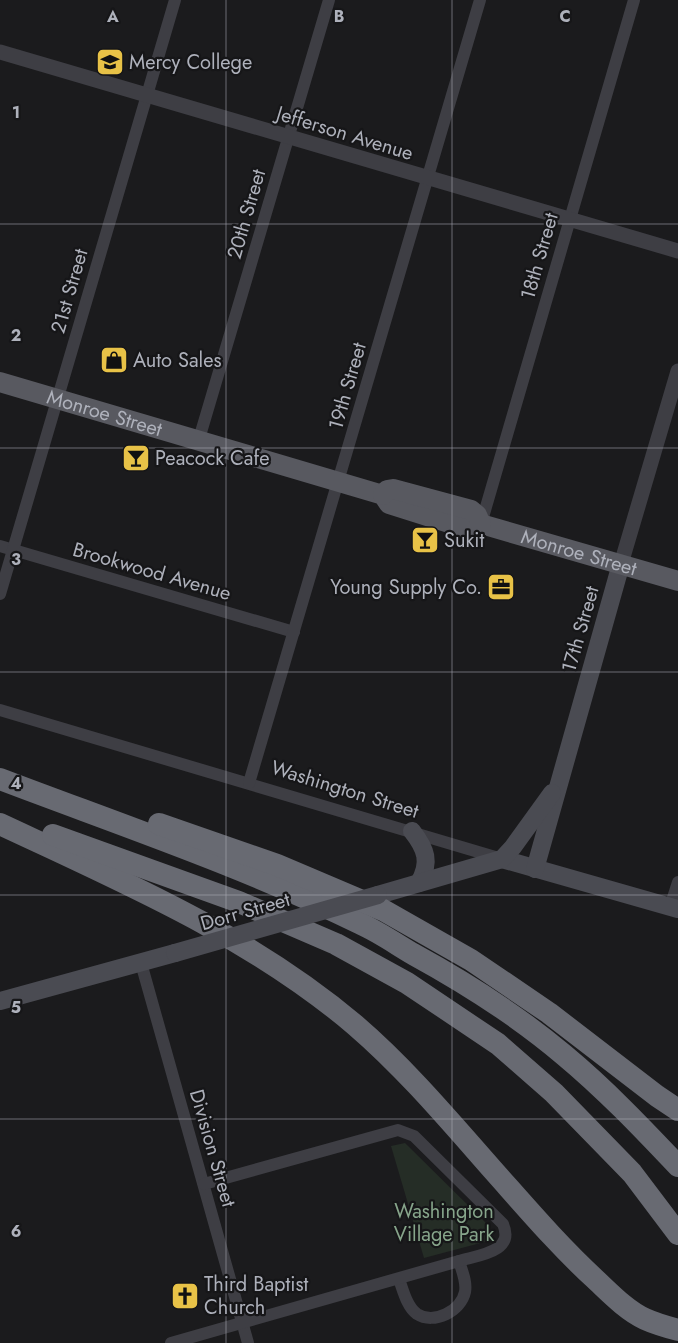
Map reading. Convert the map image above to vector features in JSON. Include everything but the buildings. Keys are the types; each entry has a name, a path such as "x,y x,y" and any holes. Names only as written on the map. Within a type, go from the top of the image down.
{"highway":[{"path":"0,778 184,832 277,865 383,910 471,960 549,1013 678,1110"},
{"path":"0,778 291,892 363,924 457,978 564,1055 640,1125 678,1166"},
{"path":"0,818 63,838 247,906 336,944 408,983 498,1044 554,1093 632,1173 678,1234"},
{"path":"0,824 188,914 251,950 320,997 355,1026 411,1078 558,1243 602,1286 624,1305 646,1319 678,1330"}],"main road":[{"name":"Monroe Street","path":"0,382 382,494 389,504 468,529 481,524 678,581"},
{"name":"17th Street","path":"534,869 621,564"},
{"name":"17th Street","path":"502,859 514,847 556,791"},
{"path":"412,831 423,846 426,856 425,871 419,883"},
{"name":"Washington Street","path":"502,859 674,908"},
{"name":"Dorr Street","path":"0,1001 141,963 502,859"}],"street":[{"name":"21st Street","path":"0,594 175,0"},
{"name":"20th Street","path":"199,439 329,0"},
{"name":"19th Street","path":"249,783 480,0"},
{"name":"18th Street","path":"481,524 634,0"},
{"name":"Jefferson Avenue","path":"0,52 678,251"},
{"name":"17th Street","path":"621,564 678,371"},
{"name":"Brookwood Avenue","path":"0,546 294,632"},
{"name":"Washington Street","path":"0,710 502,859"},
{"path":"674,908 678,882"},
{"name":"Division Street","path":"141,963 248,1343"},
{"path":"171,1343 496,1250 506,1238 506,1232 502,1224 414,1136 398,1130 204,1184"},
{"path":"399,1279 409,1304 418,1314 434,1317 443,1315 452,1311 463,1298 465,1281 459,1261"}],"green space":[{"name":"Washington Village Park","path":"405,1143 490,1227 492,1235 488,1241 424,1258 391,1146"}],"place":[{"name":"Mercy College","path":"110,62"},
{"name":"Auto Sales","path":"114,360"},
{"name":"Peacock Cafe","path":"136,458"},
{"name":"Sukit","path":"425,540"},
{"name":"Young Supply Co.","path":"501,587"},
{"name":"Third Baptist Church","path":"185,1296"}]}
